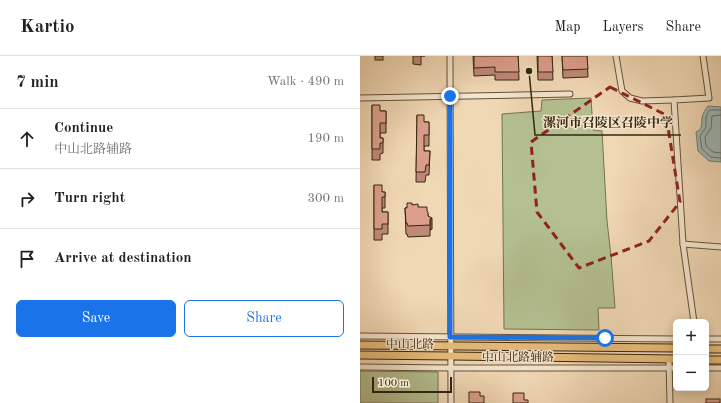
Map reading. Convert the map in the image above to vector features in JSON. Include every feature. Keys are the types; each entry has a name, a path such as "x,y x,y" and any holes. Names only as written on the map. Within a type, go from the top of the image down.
{"main road":[{"name":"中山北路","path":"360,345 673,348"},
{"path":"709,349 721,349"},
{"name":"中山北路","path":"360,355 673,359"},
{"path":"709,360 721,360"}],"street":[{"path":"450,56 451,403"},
{"path":"616,56 622,91 630,98 642,101 709,98 703,56"},
{"path":"360,98 570,94"},
{"path":"674,100 683,244 694,319"},
{"path":"683,244 721,247"},
{"name":"中山北路辅路","path":"360,336 673,339"},
{"path":"709,339 721,339"},
{"path":"670,403 669,368 673,359"},
{"name":"中山北路辅路","path":"360,367 673,368"},
{"path":"709,368 721,368"}],"highlighted area":[{"path":"610,87 666,115 680,202 649,241 579,268 537,212 531,142"}],"green space":[{"path":"591,98 593,130 602,131 607,221 615,308 598,308 599,330 504,329 502,114 541,111 542,100"},
{"path":"360,371 438,372 438,403 360,403"}],"water":[{"path":"708,106 721,107 721,162 709,161 698,151 696,132 701,128 702,118"}],"building":[{"path":"474,56 518,56 519,72 495,72 495,67 474,68"},
{"path":"538,56 552,56 553,72 538,72"},
{"path":"562,56 587,56 588,69 563,70"},
{"path":"372,105 380,105 380,111 386,111 386,123 380,123 380,138 383,138 383,143 380,143 380,149 372,149"},
{"path":"417,115 424,115 424,122 429,122 429,135 424,135 424,151 430,151 429,165 426,165 425,172 416,172"},
{"path":"374,185 382,185 382,192 385,192 385,197 382,197 382,212 388,212 388,224 382,224 382,229 374,229"},
{"path":"407,203 412,203 412,205 418,204 418,207 427,207 428,216 432,218 430,219 430,225 408,226 406,223 405,208 407,208"},
{"path":"469,392 480,392 480,396 484,396 484,403 469,403"},
{"path":"513,393 524,393 524,400 528,400 528,403 513,403"},
{"path":"706,399 720,399 720,403 706,403"}],"place":[{"name":"漯河市召陵区召陵中学","path":"529,71"}],"route":[{"path":"450,96 450,337 605,338"}]}
